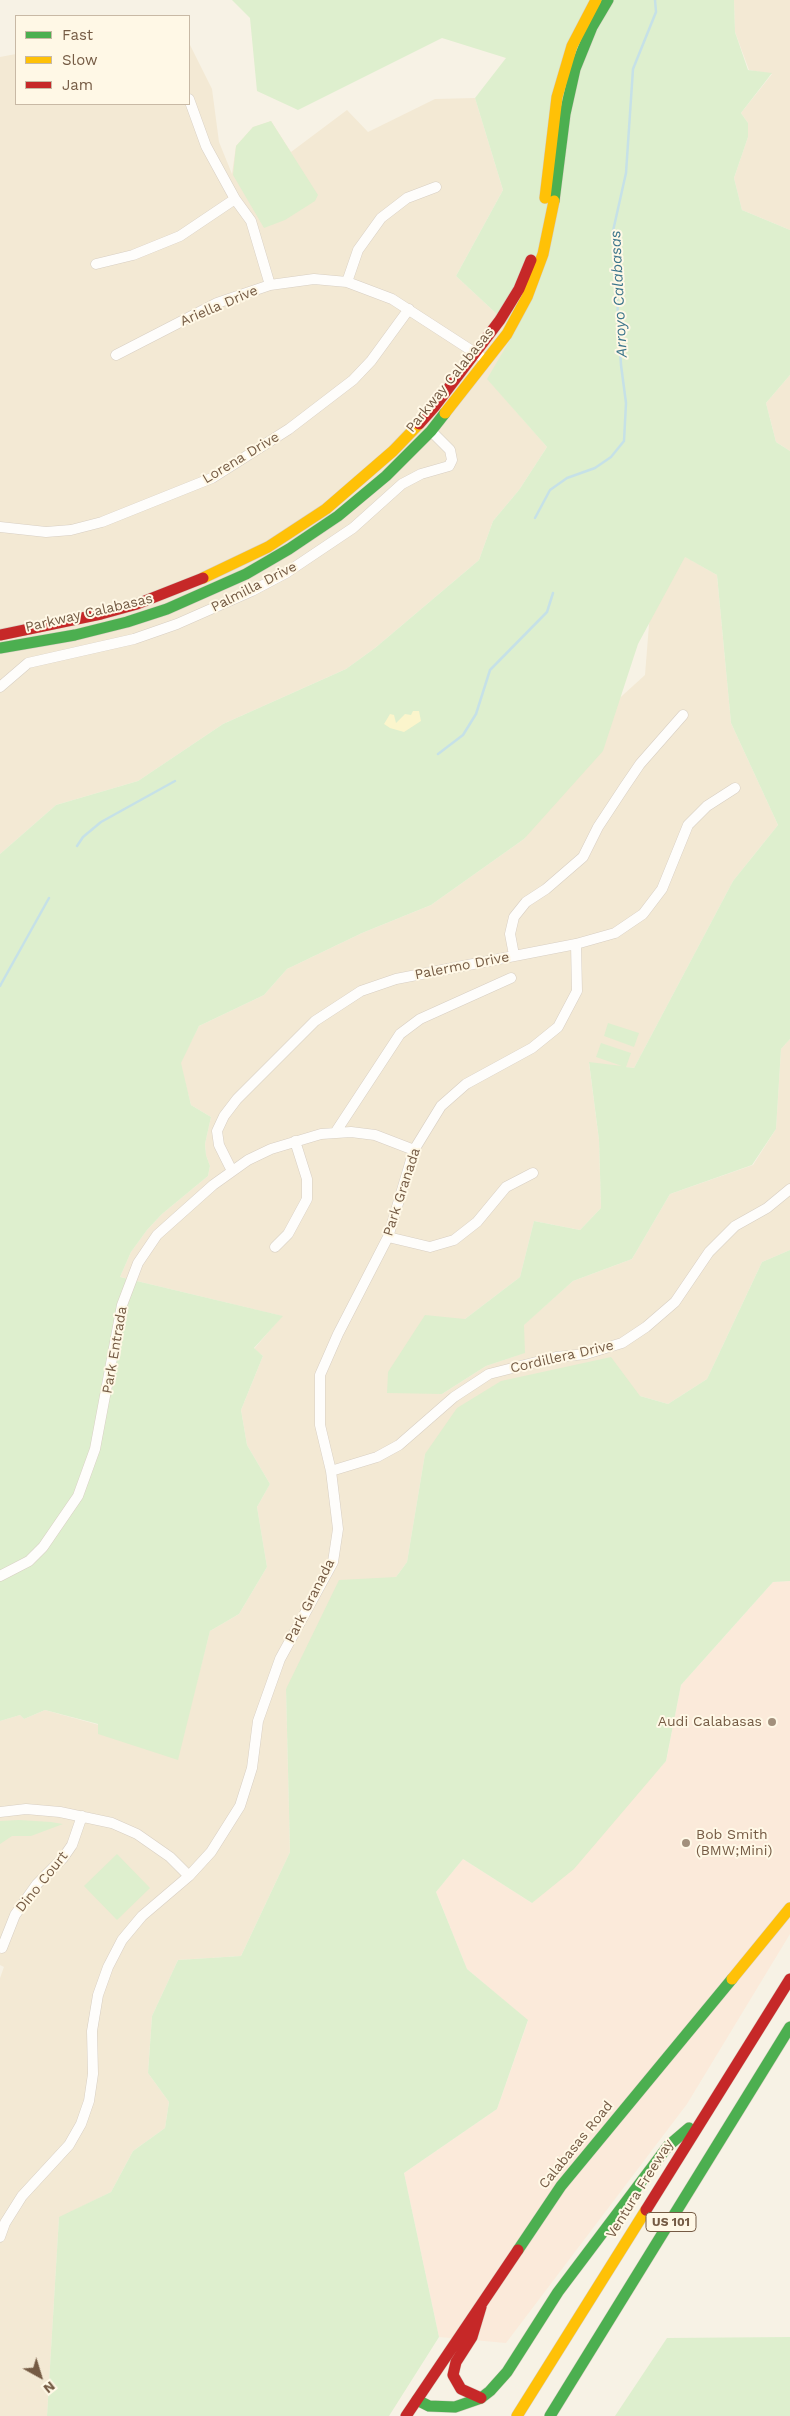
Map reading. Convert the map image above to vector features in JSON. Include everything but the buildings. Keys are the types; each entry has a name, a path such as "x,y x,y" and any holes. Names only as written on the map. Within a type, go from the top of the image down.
{"main road":[{"name":"Parkway Calabasas","path":"0,635 137,604 187,586 234,565 268,547 326,509 356,485 422,422 476,354 519,290 534,253 543,217 557,97 572,46 596,0"},
{"name":"Parkway Calabasas","path":"0,648 126,622 167,609 246,574 289,549 338,516 386,476 431,432 507,334 527,297 543,254 552,213 570,88 580,54 608,0"},
{"path":"422,422 431,432"},
{"name":"Calabasas Road","path":"413,2410 556,2192 581,2159 790,1908"},
{"name":"Ventura Freeway","path":"517,2416 790,1979"},
{"name":"US 101","path":"550,2416 790,2027"},
{"path":"413,2410 429,2406 454,2407 481,2398 507,2372 558,2292 668,2146 702,2118"},
{"path":"481,2306 472,2337 456,2362 453,2375 460,2389 481,2398"}],"street":[{"path":"190,101 206,146 235,199 251,221 270,285"},
{"path":"347,282 358,250 381,218 407,198 436,187"},
{"path":"96,264 133,255 180,236 235,199"},
{"name":"Ariella Drive","path":"116,355 217,303 270,285 314,278 347,282 392,299 487,361"},
{"name":"Lorena Drive","path":"0,527 46,532 72,530 102,522 212,478 289,429 352,380 371,361 409,309"},
{"name":"Palmilla Drive","path":"0,687 28,663 134,639 177,624 252,591 286,573 353,528 402,484 421,474 449,466 452,460 450,450 431,432"},
{"path":"514,955 510,934 514,917 526,902 546,889 583,857 598,827 624,786 640,764 683,715"},
{"name":"Palermo Drive","path":"232,1171 218,1145 217,1131 224,1116 237,1099 316,1021 361,991 396,979 576,944 615,933 643,914 662,889 688,825 707,806 735,788"},
{"name":"Park Granada","path":"0,2237 2,2222 22,2196 69,2145 81,2124 93,2074 92,2032 98,1995 108,1967 122,1940 142,1916 189,1876 211,1852 240,1806 252,1768 258,1721 280,1658 333,1562 338,1529 331,1471 320,1426 320,1375 338,1334 388,1237 414,1150 441,1106 466,1084 532,1048 558,1027 577,991 576,944"},
{"path":"335,1133 400,1034 420,1019 511,978"},
{"name":"Park Entrada","path":"0,1576 29,1561 43,1548 54,1534 81,1489 95,1449 122,1304 138,1263 157,1235 213,1185 232,1171 271,1149 295,1141 320,1134 375,1135 414,1150"},
{"path":"275,1248 288,1234 307,1199 307,1179 295,1141"},
{"path":"388,1237 430,1246 454,1240 477,1222 506,1187 533,1173"},
{"name":"Cordillera Drive","path":"331,1471 377,1457 399,1445 454,1397 489,1374 556,1357 586,1354 622,1343 646,1327 675,1302 709,1252 735,1226 767,1208 790,1189"},
{"path":"0,1812 26,1809 112,1822 137,1834 170,1857 189,1876"},
{"name":"Dino Court","path":"2,1948 15,1915 38,1884 63,1858 72,1845 82,1816"}],"shaded area":[{"path":"734,0 790,0 790,230 742,210 734,178 748,137 748,123 741,113 772,74 749,70 735,32"},
{"path":"190,45 212,89 219,142 232,174 236,146 253,127 271,121 291,152 347,110 368,132 435,99 475,98 503,190 456,276 515,331 488,379 547,447 519,490 493,521 479,560 375,648 346,669 223,724 138,781 56,805 0,854 0,57 15,54 15,105 190,105"},
{"path":"790,375 790,451 776,442 766,403"},
{"path":"677,552 717,575 731,723 778,825 733,881 634,1068 589,1063 599,1140 601,1208 580,1230 534,1221 520,1277 465,1319 442,1394 486,1366 524,1353 523,1325 573,1281 632,1259 670,1194 753,1165 776,1129 781,1049 790,1039 790,1250 762,1262 707,1379 668,1404 640,1396 425,1454 407,1562 396,1577 286,1689 290,1852 241,1956 178,1960 152,2016 148,2073 169,2102 165,2128 133,2151 111,2192 59,2218 47,2416 0,2416 0,1978 4,1967 0,1965 0,1721 20,1715 24,1719 45,1710 99,1725 177,1759 210,1631 239,1614 267,1567 257,1507 270,1484 247,1445 241,1410 263,1356 254,1349 282,1316 120,1277 131,1252 147,1230 162,1214 208,1176 210,1166 205,1144 211,1117 191,1105 180,1063 199,1026 264,995 287,969 362,933 431,905 524,839 602,714 645,675 652,587"},
{"path":"790,1581 790,1934 687,2104 506,2343 439,2337 404,2173 497,2109 528,2021 467,1969 436,1892 463,1859 532,1903 666,1761 681,1685 773,1582"}],"green space":[{"path":"232,0 734,0 735,32 748,70 772,73 741,113 748,123 748,137 734,178 742,210 790,230 790,375 766,403 776,442 790,451 790,1039 781,1049 776,1129 752,1165 670,1194 632,1259 573,1281 524,1325 525,1353 486,1366 442,1394 387,1393 388,1372 425,1315 465,1319 520,1277 534,1221 580,1230 601,1208 599,1140 589,1062 622,1066 596,1057 601,1043 631,1053 626,1067 634,1068 733,881 778,825 731,723 717,575 685,557 638,644 603,751 524,839 431,905 362,933 287,969 264,995 199,1026 181,1063 191,1105 211,1117 205,1144 210,1166 208,1176 162,1214 147,1230 131,1252 120,1277 283,1316 254,1348 263,1356 241,1410 247,1445 270,1484 257,1507 267,1567 239,1614 210,1631 178,1760 98,1734 98,1724 45,1710 24,1719 20,1715 0,1721 0,854 56,805 138,781 223,724 346,669 375,648 479,560 493,521 519,490 547,447 487,379 515,331 456,276 503,190 475,98 506,58 442,38 298,110 257,91 250,18"},
{"path":"271,121 318,195 315,201 285,220 264,228 233,175 236,146 253,127"},
{"path":"608,1023 639,1033 634,1047 604,1036"},
{"path":"790,1250 790,1581 773,1582 681,1685 666,1761 574,1869 532,1903 463,1859 436,1892 467,1969 528,2020 497,2109 404,2173 439,2337 389,2416 47,2416 59,2217 111,2192 133,2151 165,2128 169,2102 148,2073 152,2016 178,1960 241,1956 290,1852 286,1689 339,1580 396,1577 407,1562 425,1454 457,1408 501,1381 611,1357 640,1396 668,1404 707,1379 762,1262"},
{"path":"19,1820 63,1824 31,1836 12,1836 0,1844 0,1821"},
{"path":"117,1854 150,1888 117,1920 84,1886"},
{"path":"790,2337 790,2416 615,2416 667,2338"}],"sand":[{"path":"413,711 419,711 421,721 404,732 384,724 390,714 394,715 396,723 405,714 411,715"}],"waterway":[{"name":"Arroyo Calabasas","path":"535,518 550,490 567,478 595,468 611,457 624,441 626,403 621,365 613,231 626,173 633,69 656,12 655,0"},
{"name":"Arroyo Calabasas","path":"438,754 463,735 476,714 490,670 547,612 553,593"},
{"path":"77,846 83,837 101,822 175,781"},
{"name":"Arroyo Calabasas","path":"0,986 49,898"}],"traffic: fast":[{"path":"554,201 565,114 575,69 592,27 608,0"},
{"path":"0,648 75,635 127,622 167,609 246,574 289,549 338,516 386,476 431,431 445,413"},
{"path":"518,2250 561,2186 732,1979"},
{"path":"550,2416 790,2027"},
{"path":"417,2400 429,2406 455,2407 481,2398 490,2391 507,2372 558,2292 668,2146 689,2128"}],"traffic: slow":[{"path":"545,198 557,97 572,46 596,0"},
{"path":"445,413 507,334 527,297 543,254 554,201"},
{"path":"203,578 268,547 326,509 393,451 419,424"},
{"path":"732,1979 790,1908"},
{"path":"517,2416 646,2210"}],"traffic: jam":[{"path":"419,424 435,406 500,320 519,289 531,260"},
{"path":"0,635 101,614 137,604 203,578"},
{"path":"646,2210 790,1979"},
{"path":"406,2416 518,2250"},
{"path":"481,2307 472,2337 456,2362 453,2375 461,2389 481,2398"}],"place":[{"name":"Audi Calabasas","path":"772,1722"},
{"name":"Bob Smith (BMW;Mini)","path":"686,1843"}]}
